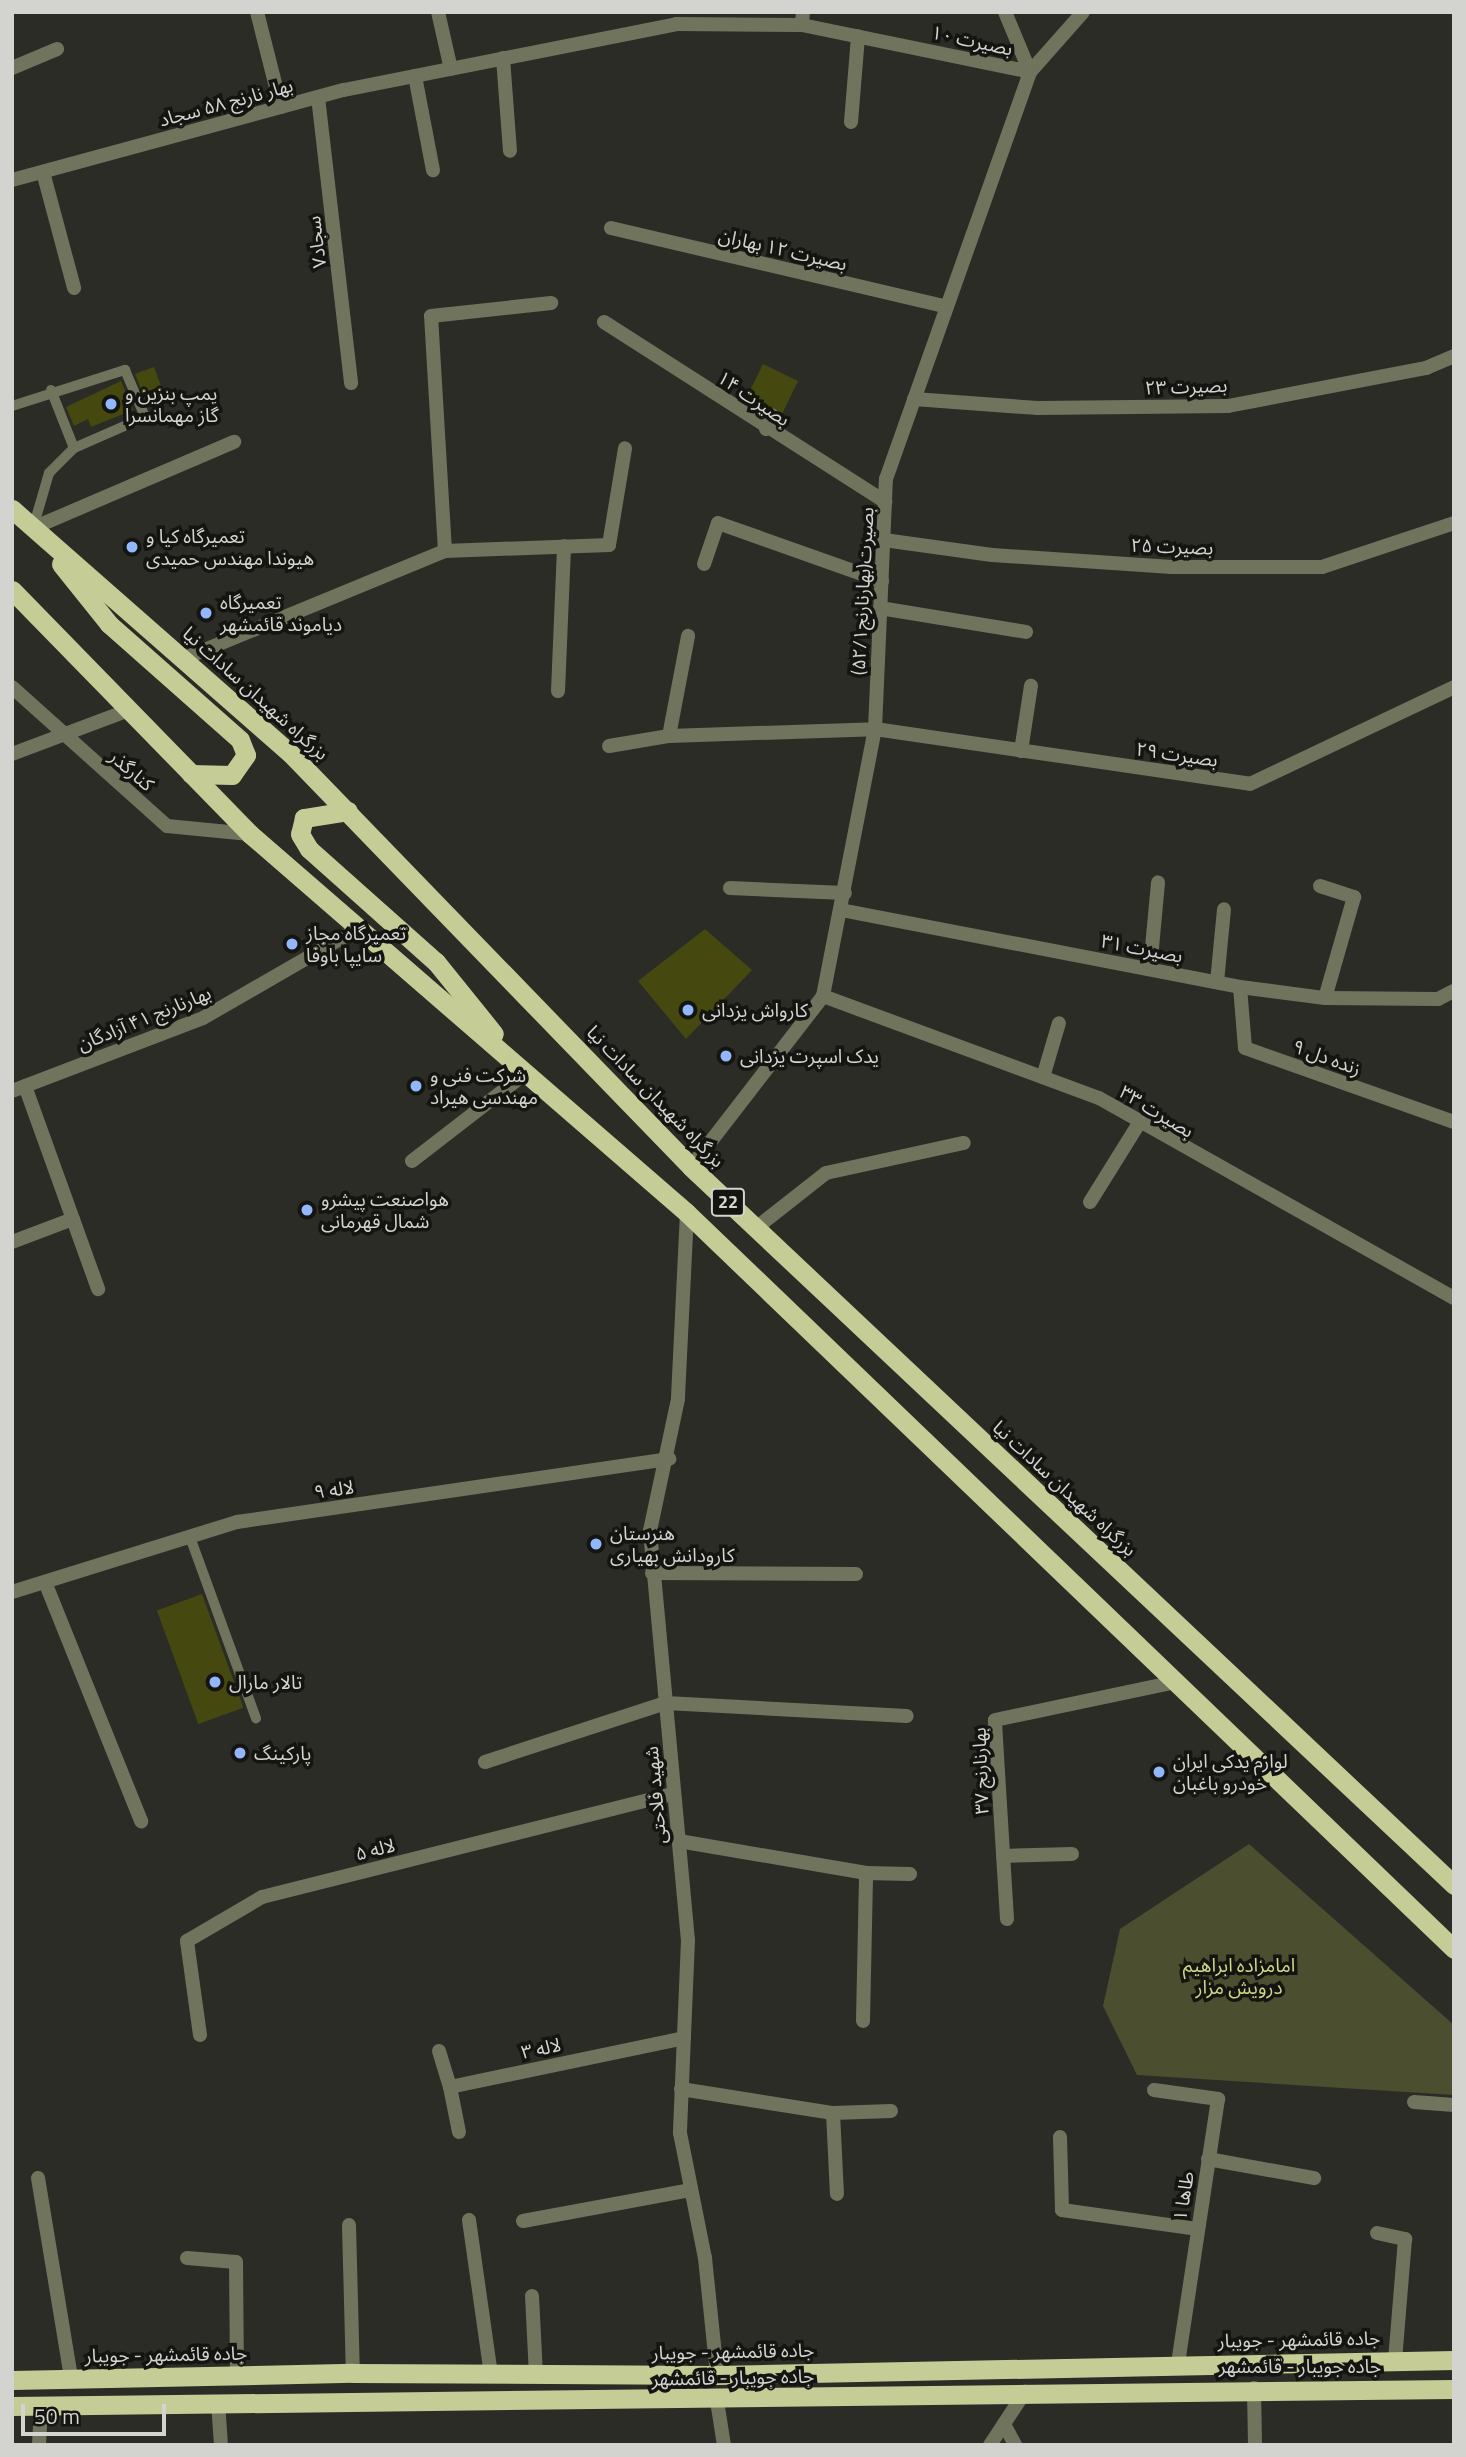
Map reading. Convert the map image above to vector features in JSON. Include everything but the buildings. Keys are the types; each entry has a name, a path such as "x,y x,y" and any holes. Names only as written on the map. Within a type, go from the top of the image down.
{"highway":[{"name":"بزرگراه شهیدان سادات نیا","path":"12,509 185,658 348,811 691,1167 1454,1885"},
{"path":"33,528 109,624 240,740 246,755 232,775 191,774"},
{"name":"22","path":"12,590 250,834 687,1213 1454,1949"},
{"path":"348,811 304,818 300,834 309,849 436,962 526,1073"},
{"name":"جاده قائمشهر - جویبار","path":"12,2380 353,2372 717,2375 1454,2360"},
{"name":"جاده جویبار - قائمشهر","path":"12,2406 218,2402 717,2401 1254,2388 1454,2389"}],"street":[{"path":"257,12 281,107"},
{"path":"438,12 451,69"},
{"path":"1005,12 1030,72"},
{"name":"بصیرت(بهارنارنج۵۲/۱)","path":"691,1167 824,996 875,729 886,479 1030,72 1083,12"},
{"name":"بصیرت ۱۰","path":"451,69 676,24 802,19 858,36 1030,72"},
{"path":"851,122 858,36"},
{"path":"12,68 57,49"},
{"path":"503,58 510,151"},
{"name":"بهار نارنج ۵۸ سجاد","path":"12,180 318,97 451,69"},
{"path":"415,76 433,170"},
{"name":"سجاد۷","path":"318,97 351,383"},
{"path":"43,172 75,288"},
{"name":"بصیرت ۱۲ بهاران","path":"611,228 947,307"},
{"path":"445,551 431,316 551,303"},
{"name":"بصیرت ۱۴","path":"604,322 766,429 885,502"},
{"name":"بصیرت ۲۳","path":"914,399 1038,408 1228,406 1426,368 1454,356"},
{"path":"766,429 772,415"},
{"path":"33,528 234,442"},
{"path":"185,658 445,551 610,545 625,448"},
{"path":"704,564 718,523 882,581"},
{"name":"بصیرت ۲۵","path":"884,540 992,555 1172,567 1322,567 1454,523"},
{"path":"558,691 564,547"},
{"path":"880,608 1026,632"},
{"path":"669,736 688,636"},
{"path":"1021,751 1031,686"},
{"name":"کنارگذر","path":"12,687 62,735 167,826 250,834"},
{"name":"بصیرت ۲۹","path":"609,746 669,736 875,729 1250,784 1454,687"},
{"path":"12,754 129,710"},
{"path":"1150,970 1158,882"},
{"path":"1320,886 1354,897 1325,998"},
{"path":"730,888 845,892"},
{"name":"بصیرت ۳۱","path":"841,909 1240,987 1325,998 1438,999 1454,991"},
{"path":"1217,982 1224,909"},
{"name":"بهارنارنج ۴۱ آزادگان","path":"19,1089 203,1018 359,928"},
{"name":"زنده دل ۹","path":"1240,987 1245,1048 1454,1122"},
{"name":"بصیرت ۳۳","path":"824,996 1099,1098 1138,1125 1454,1298"},
{"path":"1043,1077 1059,1023"},
{"path":"412,1161 526,1073"},
{"path":"19,1089 73,1219 98,1289"},
{"path":"1090,1202 1138,1125"},
{"path":"756,1228 826,1173 964,1143"},
{"name":"شهید فلاحتی","path":"687,1213 669,1459 650,1531 688,1940 680,2133 691,2190 717,2375"},
{"path":"12,1242 73,1219"},
{"name":"لاله ۹","path":"12,1592 237,1522 669,1459"},
{"path":"652,1573 856,1574"},
{"path":"45,1582 141,1821"},
{"name":"بهارنارنج ۳۷","path":"1007,1919 995,1720 1175,1682"},
{"path":"485,1762 666,1703 907,1716"},
{"name":"لاله ۵","path":"200,2035 187,1941 262,1897 673,1794"},
{"path":"679,1840 866,1873 910,1874"},
{"path":"1003,1856 1072,1854"},
{"path":"863,2021 866,1873"},
{"name":"لاله ۳","path":"450,2087 684,2038"},
{"path":"439,2052 450,2087 459,2132"},
{"path":"681,2089 833,2113 891,2111"},
{"name":"طاها ۱","path":"1154,2090 1218,2099 1178,2364"},
{"path":"1414,2102 1454,2105"},
{"path":"833,2113 837,2194"},
{"path":"1060,2137 1058,2201 1069,2210 1197,2229"},
{"path":"1208,2159 1314,2178"},
{"path":"38,2178 71,2378"},
{"path":"523,2221 691,2190"},
{"path":"469,2220 491,2375"},
{"path":"349,2225 353,2372"},
{"path":"1377,2233 1405,2239 1395,2360"},
{"path":"187,2258 236,2262 237,2375"},
{"path":"532,2296 536,2374"},
{"path":"1254,2388 1255,2445"},
{"path":"990,2445 1025,2392"},
{"path":"717,2401 724,2445"},
{"path":"218,2402 221,2445"},
{"path":"38,2445 41,2405"},
{"path":"1004,2424 1015,2445"}],"lane":[{"path":"12,406 51,390 125,370 145,417 74,448 49,473 33,528"},
{"path":"51,390 74,448"},
{"path":"190,1537 256,1717"}],"green space":[{"name":"امامزاده ابراهیم درویش مزار","path":"1249,1844 1454,2025 1454,2095 1137,2075 1103,2006 1120,1929"}],"place":[{"name":"پمپ بنزین و گاز مهمانسرا","path":"111,404"},
{"name":"تعمیرگاه کیا و هیوندا مهندس حمیدی","path":"132,547"},
{"name":"تعمیرگاه دیاموند قائمشهر","path":"206,613"},
{"name":"تعمیرگاه مجاز سایپا باوفا","path":"292,944"},
{"name":"کارواش یزدانی","path":"688,1010"},
{"name":"یدک اسپرت یزدانی","path":"726,1056"},
{"name":"شرکت فنی و مهندسی هیراد","path":"416,1086"},
{"name":"هواصنعت پیشرو شمال قهرمانی","path":"307,1210"},
{"name":"هنرستان کارودانش بهیاری","path":"596,1544"},
{"name":"تالار مارال","path":"215,1682"},
{"name":"پارکینگ","path":"240,1753"},
{"name":"لوازم یدکی ایران خودرو باغبان","path":"1159,1772"}]}
